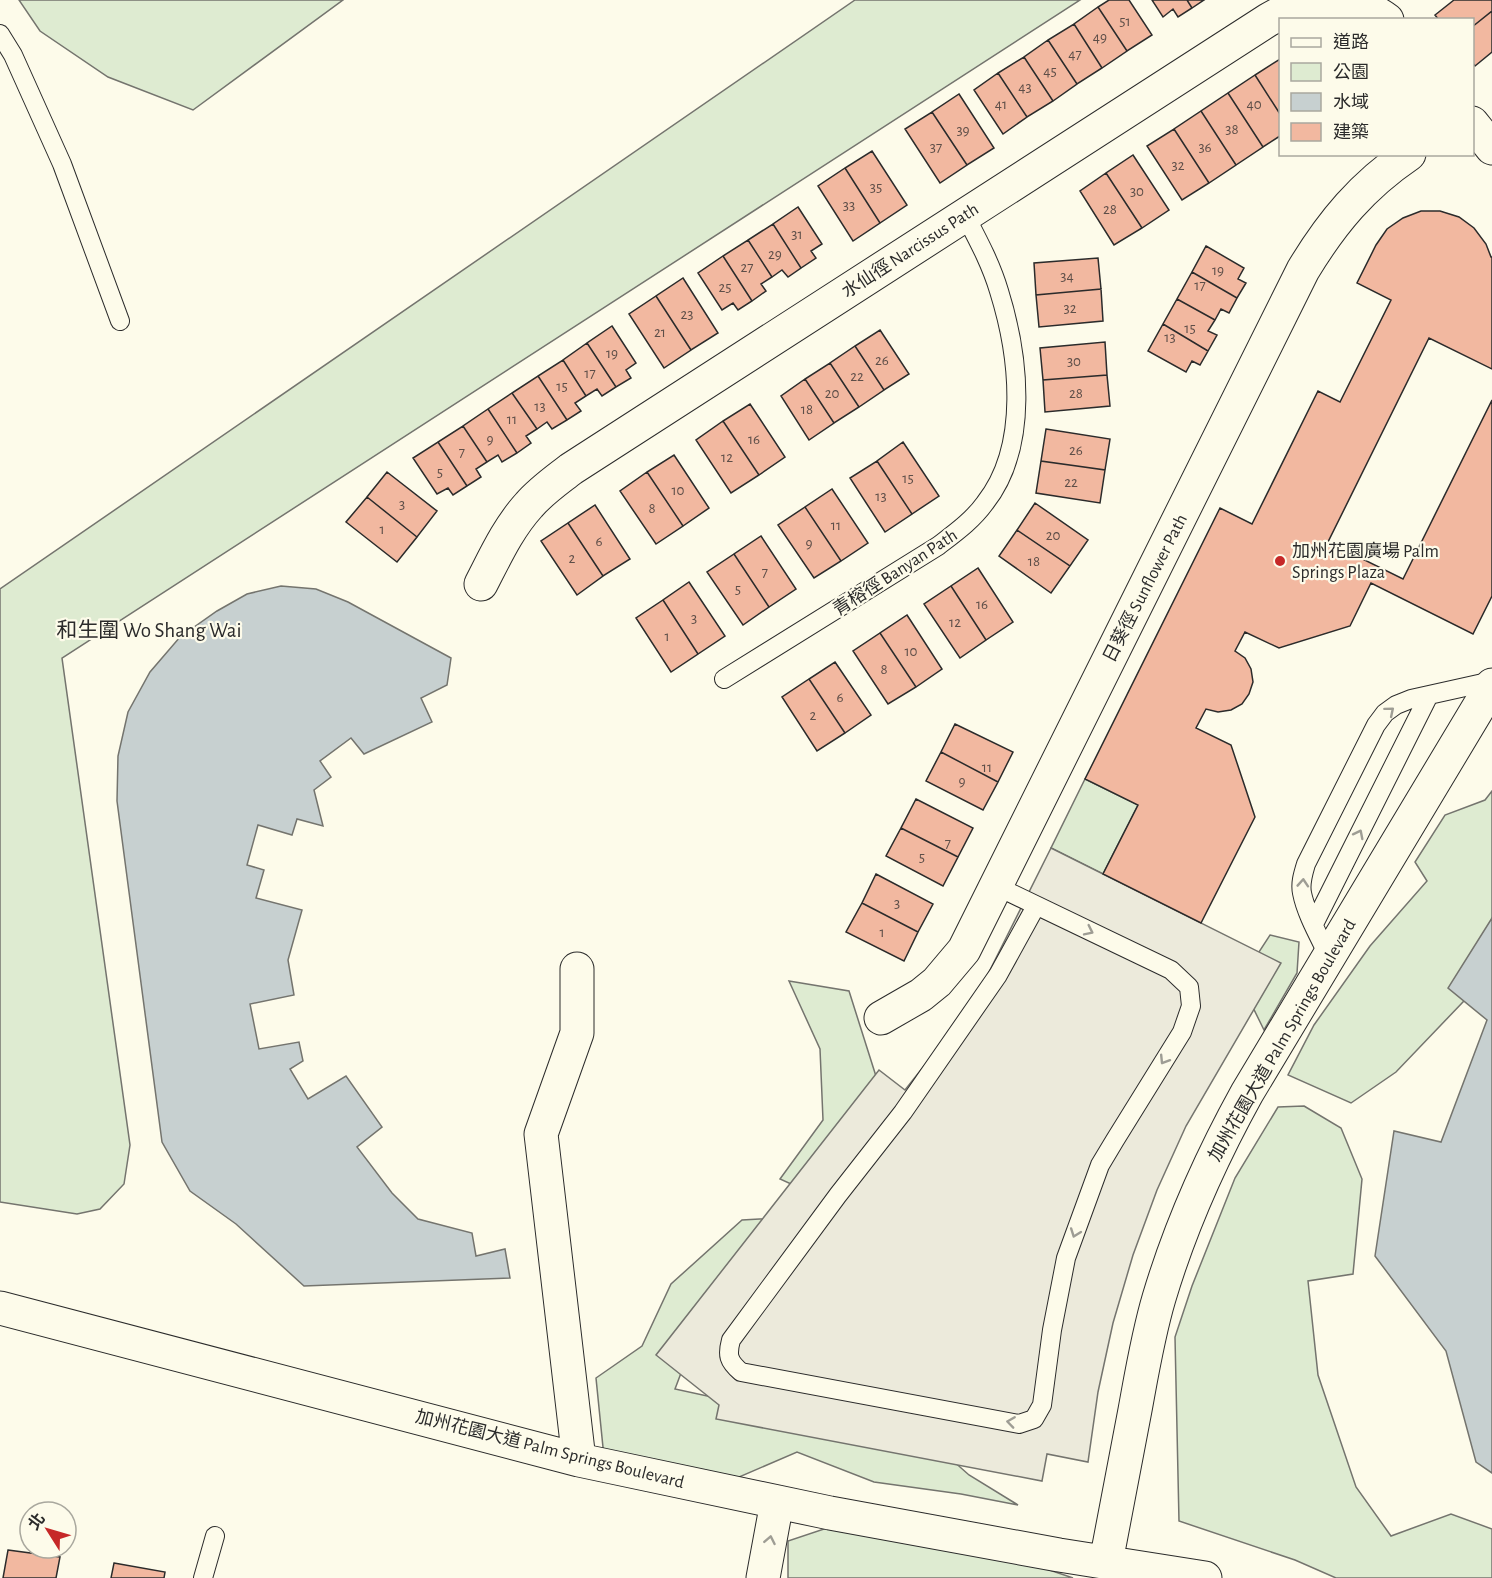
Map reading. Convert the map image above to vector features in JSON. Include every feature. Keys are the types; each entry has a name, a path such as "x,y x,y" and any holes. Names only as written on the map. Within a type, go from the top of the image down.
{"street":[{"name":"水仙徑 Narcissus Path","path":"481,584 512,527 529,505 571,469 1258,26 1289,9 1312,2 1336,1 1359,5 1385,18"},
{"path":"1474,124 1492,148"},
{"name":"日葵徑 Sunflower Path","path":"881,1018 921,995 937,982 964,950 1304,270 1321,241 1348,206 1363,190 1406,156"},
{"name":"加州花園大道 Palm Springs Boulevard","path":"1106,1562 1146,1354 1159,1299 1196,1193 1247,1093 1492,683"},
{"path":"577,969 577,1033 541,1134 579,1460"},
{"name":"加州花園大道 Palm Springs Boulevard","path":"0,1308 579,1460 777,1502 978,1540 1205,1578"},
{"path":"763,1578 777,1502"}],"lane":[{"path":"0,34 13,55 62,164 120,321"},
{"name":"青榕徑 Banyan Path","path":"724,679 938,546 964,527 986,502 1003,474 1013,442 1016,410 1015,369 1011,339 999,289 984,251 965,215"},
{"path":"1329,957 1306,907 1302,892 1302,878 1306,864 1376,725 1385,713 1404,702 1492,683"},
{"path":"1314,924 1429,695"},
{"path":"996,886 1171,970 1189,987 1191,1006 1182,1032 1100,1165 1066,1258 1052,1330 1042,1405 1034,1419 1019,1424 741,1372 732,1364 728,1352 731,1340 916,1094 998,975 1036,906"},
{"path":"203,1578 215,1536"}],"green space":[{"path":"19,0 343,0 193,110 108,77 40,31"},
{"path":"855,0 1080,0 62,658 130,1145 124,1184 100,1209 77,1214 0,1202 0,589"},
{"path":"1085,779 1138,805 1103,874 1051,848"},
{"path":"1492,791 1492,965 1484,980 1396,1072 1351,1103 1288,1075 1314,1025 1370,946 1427,881 1415,862 1445,815 1485,800"},
{"path":"1270,935 1299,942 1297,973 1264,1030 1240,981"},
{"path":"789,981 849,991 881,1092 813,1194 780,1179 823,1120 820,1049"},
{"path":"1304,1106 1341,1128 1362,1179 1353,1274 1308,1281 1318,1375 1356,1487 1391,1536 1451,1514 1492,1529 1492,1578 1336,1578 1295,1560 1179,1521 1175,1337 1192,1286 1235,1178 1278,1107"},
{"path":"779,1218 695,1336 675,1389 744,1404 917,1429 969,1475 1018,1505 961,1494 874,1482 797,1452 723,1484 605,1467 596,1378 642,1346 671,1284 742,1220"},
{"path":"845,1522 1017,1559 1073,1578 788,1578 788,1541"}],"shaded area":[{"path":"1051,848 1281,963 1186,1126 1157,1190 1133,1255 1113,1323 1098,1392 1088,1462 1047,1454 1042,1481 716,1419 719,1405 656,1355 879,1070 905,1090 973,1004"}],"water":[{"path":"281,586 316,589 348,602 451,658 447,685 421,698 432,722 364,754 351,738 320,761 331,777 314,790 323,826 297,819 292,835 258,825 247,865 264,870 256,898 302,910 288,960 294,995 250,1004 259,1049 299,1042 303,1061 290,1069 308,1099 346,1076 382,1127 357,1147 392,1193 418,1219 472,1233 476,1256 505,1249 510,1278 304,1286 236,1224 190,1191 162,1142 117,801 118,756 128,712 150,672 180,637 217,611 247,594"},
{"path":"1492,918 1492,1473 1476,1462 1446,1351 1375,1256 1394,1131 1441,1142 1487,1020 1448,988"}],"building":[{"path":"1109,0 1129,0 1152,35 1127,51 1098,7"},
{"path":"1152,0 1187,0 1192,8 1178,17 1173,9 1163,17"},
{"path":"1187,0 1204,0 1192,8"},
{"path":"1454,0 1492,0 1492,11 1474,25 1474,18 1437,18 1435,15"},
{"path":"1098,7 1127,51 1102,68 1074,24"},
{"path":"1492,11 1492,52 1475,66 1474,65 1474,25"},
{"path":"1074,24 1102,68 1077,84 1048,40"},
{"path":"1048,40 1077,84 1053,101 1024,57"},
{"path":"1024,57 1053,101 1027,117 998,73"},
{"path":"1279,60 1279,112 1255,75"},
{"path":"998,73 1027,117 1003,134 974,90"},
{"path":"1255,75 1279,112 1279,137 1263,147 1228,93"},
{"path":"1228,93 1263,147 1236,165 1201,111"},
{"path":"959,94 994,148 967,165 932,112"},
{"path":"1201,111 1236,165 1209,183 1174,129"},
{"path":"932,112 967,165 940,183 905,129"},
{"path":"1174,129 1209,183 1182,200 1147,146"},
{"path":"872,151 907,205 880,223 845,168"},
{"path":"1133,155 1169,210 1142,228 1106,173"},
{"path":"845,168 880,223 853,241 818,186"},
{"path":"1106,173 1142,228 1114,245 1080,191"},
{"path":"798,207 822,244 811,251 816,258 801,268 773,224"},
{"name":"加州花園廣場 Palm Springs Plaza","path":"1421,211 1440,211 1459,217 1474,228 1492,257 1492,369 1429,338 1328,542 1403,579 1492,400 1492,596 1473,634 1371,583 1350,626 1279,648 1245,632 1235,651 1245,658 1251,669 1253,682 1249,694 1242,704 1231,710 1218,712 1206,709 1196,728 1231,745 1255,817 1201,923 1103,874 1138,805 1085,779 1220,508 1252,524 1318,391 1340,402 1391,300 1357,283 1376,245 1387,229 1403,218"},
{"path":"773,224 801,268 788,277 782,270 772,277 748,240"},
{"path":"748,240 772,277 761,284 766,291 752,301 723,256"},
{"path":"1206,246 1244,268 1238,279 1246,283 1237,298 1192,272"},
{"path":"723,256 752,301 738,310 733,303 722,310 698,273"},
{"path":"1098,258 1101,289 1036,295 1034,263"},
{"path":"1192,272 1237,298 1229,313 1221,309 1215,320 1177,299"},
{"path":"683,278 718,333 691,350 656,296"},
{"path":"1101,289 1103,321 1039,327 1036,295"},
{"path":"656,296 691,350 664,368 629,314"},
{"path":"1177,299 1215,320 1208,331 1217,335 1208,351 1163,324"},
{"path":"1163,324 1208,351 1200,365 1192,361 1186,372 1148,351"},
{"path":"612,326 636,363 626,370 631,378 616,387 587,343"},
{"path":"880,330 909,374 884,390 855,346"},
{"path":"1105,342 1107,375 1043,380 1040,348"},
{"path":"587,343 616,387 602,396 597,389 586,396 563,360"},
{"path":"855,346 884,390 859,407 830,363"},
{"path":"563,360 586,396 575,403 581,411 567,420 538,376"},
{"path":"830,363 859,407 834,423 805,379"},
{"path":"1107,375 1110,406 1045,412 1043,380"},
{"path":"538,376 567,420 552,429 547,422 537,429 512,393"},
{"path":"805,379 834,423 809,440 781,396"},
{"path":"512,393 537,429 526,436 531,443 517,453 488,409"},
{"path":"750,404 785,457 759,475 723,421"},
{"path":"488,409 517,453 502,462 498,455 487,462 463,426"},
{"path":"723,421 759,475 731,493 696,440"},
{"path":"463,426 487,462 476,469 481,477 467,486 438,442"},
{"path":"1046,429 1110,439 1105,470 1041,461"},
{"path":"438,442 467,486 453,495 448,488 437,494 413,458"},
{"path":"903,442 939,496 912,514 877,461"},
{"path":"674,455 709,508 683,526 647,472"},
{"path":"877,461 912,514 885,532 850,478"},
{"path":"1041,461 1105,470 1100,503 1036,493"},
{"path":"387,472 437,511 417,537 367,497"},
{"path":"647,472 683,526 656,544 620,491"},
{"path":"832,489 868,543 841,561 805,507"},
{"path":"367,497 417,537 397,562 346,522"},
{"path":"1035,503 1088,540 1070,566 1017,530"},
{"path":"595,505 630,559 603,576 568,523"},
{"path":"805,507 841,561 814,578 778,525"},
{"path":"568,523 603,576 577,595 541,541"},
{"path":"1017,530 1070,566 1051,593 999,556"},
{"path":"761,536 796,589 769,607 734,554"},
{"path":"734,554 769,607 743,625 707,572"},
{"path":"978,568 1013,622 986,640 951,586"},
{"path":"689,582 725,636 698,654 663,600"},
{"path":"951,586 986,640 960,658 924,604"},
{"path":"663,600 698,654 671,672 636,618"},
{"path":"907,615 942,669 916,687 880,633"},
{"path":"880,633 916,687 888,704 853,651"},
{"path":"835,662 871,715 845,733 809,679"},
{"path":"809,679 845,733 817,751 782,697"},
{"path":"955,724 1013,752 998,782 941,752"},
{"path":"941,752 998,782 983,810 926,781"},
{"path":"916,799 973,828 958,857 901,828"},
{"path":"901,828 958,857 943,886 886,856"},
{"path":"876,874 933,904 918,932 862,903"},
{"path":"862,903 918,932 904,961 846,932"},
{"path":"8,1550 18,1551 18,1560 59,1560 56,1578 3,1578"},
{"path":"114,1563 165,1572 164,1578 111,1578"}],"place":[{"name":"加州花園廣場 Palm Springs Plaza","path":"1280,561"}],"district":[{"name":"和生圍 Wo Shang Wai","path":"149,630"}]}
